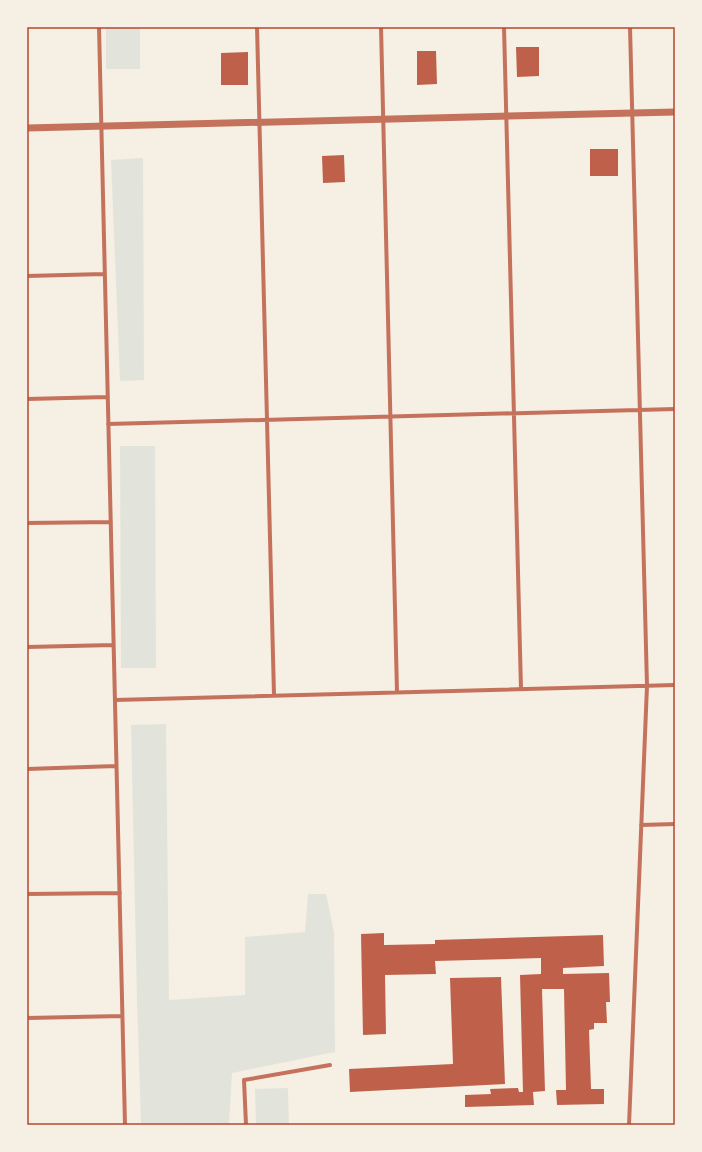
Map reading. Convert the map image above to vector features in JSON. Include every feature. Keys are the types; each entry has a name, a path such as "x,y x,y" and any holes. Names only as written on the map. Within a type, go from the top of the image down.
{"street":[{"path":"99,27 125,1125"},
{"path":"257,27 274,696"},
{"path":"381,27 397,692"},
{"path":"504,27 521,689"},
{"path":"628,1125 647,686 630,27"},
{"path":"27,128 675,112"},
{"path":"27,276 104,274"},
{"path":"27,399 108,397"},
{"path":"108,424 675,409"},
{"path":"27,523 111,522"},
{"path":"27,647 113,645"},
{"path":"115,700 675,685"},
{"path":"27,769 116,766"},
{"path":"641,825 675,824"},
{"path":"27,894 120,892"},
{"path":"27,1018 122,1016"},
{"path":"246,1125 244,1080 330,1065"}],"shaded area":[{"path":"106,27 140,27 140,69 106,69"},
{"path":"143,158 144,380 120,381 111,160"},
{"path":"120,446 155,446 156,668 121,668"},
{"path":"166,724 169,1000 245,995 245,937 305,932 308,894 326,894 334,932 335,1052 232,1073 229,1124 141,1123 131,725"},
{"path":"288,1088 289,1125 256,1125 255,1089"}],"building":[{"path":"516,47 539,47 539,76 517,77"},
{"path":"417,51 436,51 437,84 417,85"},
{"path":"248,52 248,85 221,85 221,53"},
{"path":"590,149 618,149 618,176 590,176"},
{"path":"344,155 345,182 323,183 322,156"},
{"path":"384,933 384,945 435,944 435,940 603,935 604,966 563,968 563,974 609,973 610,1002 606,1002 607,1023 594,1023 594,1029 589,1030 591,1089 604,1089 604,1104 557,1105 556,1090 566,1090 564,989 542,989 545,1091 533,1092 534,1105 465,1107 465,1095 491,1094 490,1089 518,1088 519,1092 523,1092 520,975 541,974 541,958 435,961 436,974 385,975 386,1034 363,1035 361,934"},
{"path":"501,977 505,1084 350,1092 349,1069 453,1064 450,978"}]}
